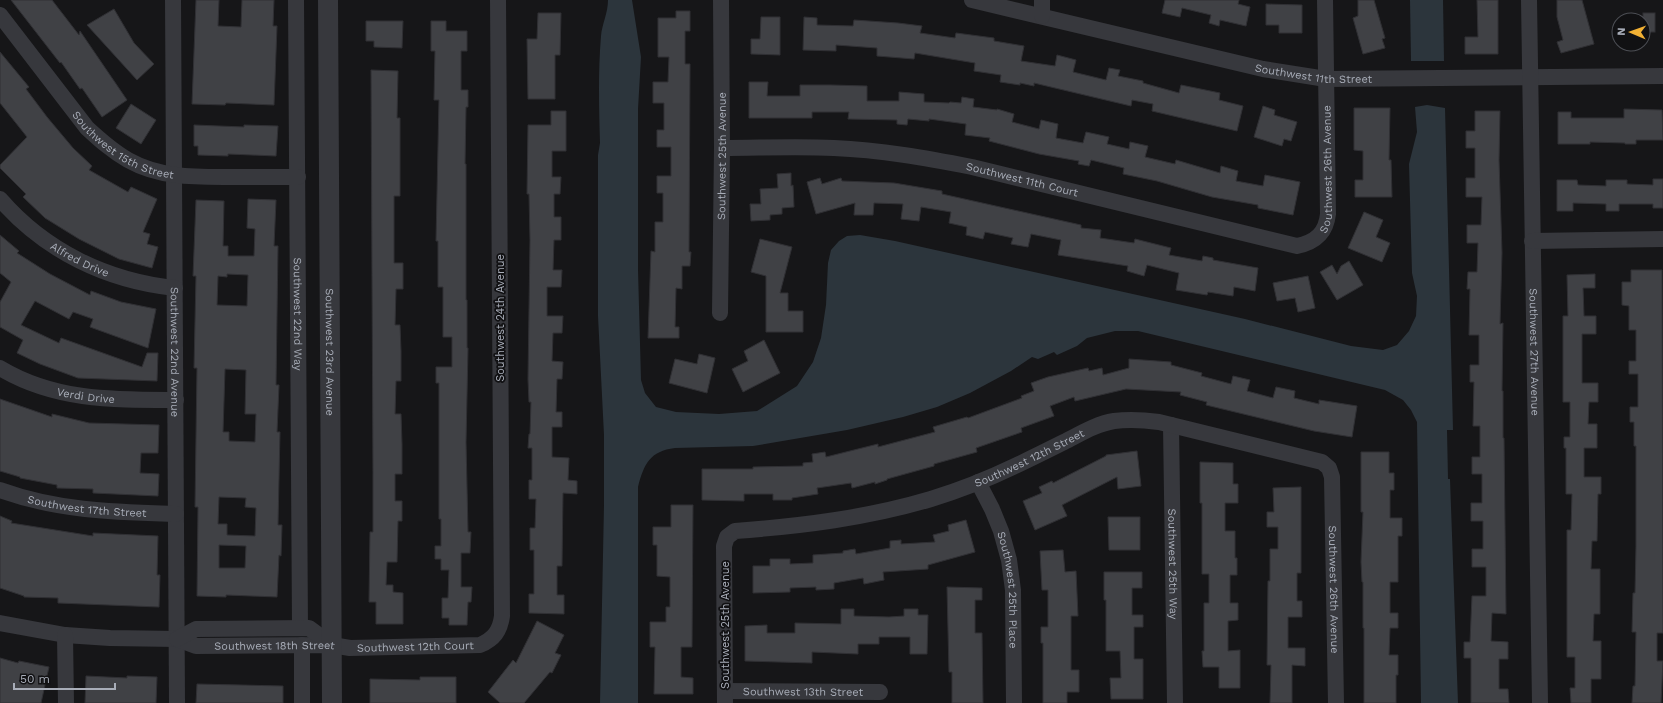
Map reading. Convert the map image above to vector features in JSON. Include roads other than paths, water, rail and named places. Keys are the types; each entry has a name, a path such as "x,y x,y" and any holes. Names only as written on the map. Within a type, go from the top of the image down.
{"street":[{"name":"Southwest 22nd Avenue","path":"173,0 177,703"},
{"name":"Southwest 22nd Way","path":"296,0 300,628"},
{"name":"Southwest 23rd Avenue","path":"328,0 332,703"},
{"name":"Southwest 24th Avenue","path":"496,634 500,626 502,616 498,0"},
{"name":"Southwest 25th Avenue","path":"720,313 722,148 721,0"},
{"name":"Southwest 11th Street","path":"972,0 1042,8 1263,70 1326,79 1663,76"},
{"name":"Southwest 26th Avenue","path":"1316,239 1327,223 1328,214 1325,0"},
{"name":"Southwest 27th Avenue","path":"1529,0 1540,703"},
{"name":"Southwest 15th Street","path":"0,15 87,128 102,143 129,161 149,169 174,175 196,177 298,178"},
{"name":"Southwest 11th Court","path":"722,148 833,148 880,151 926,158 972,167 1297,246 1307,244 1316,239"},
{"name":"Alfred Drive","path":"0,199 30,229 74,259 124,279 155,286 175,288"},
{"path":"1532,241 1663,239"},
{"name":"Verdi Drive","path":"0,368 39,385 64,393 95,399 176,400"},
{"name":"Southwest 12th Street","path":"724,546 727,537 735,531 792,527 839,521 886,511 931,498 978,482 1014,467 1102,424 1113,421 1136,419 1171,425 1322,462 1329,468 1332,477"},
{"name":"Southwest 25th Way","path":"1171,425 1175,703"},
{"name":"Southwest 26th Avenue","path":"1332,477 1336,703"},
{"name":"Southwest 25th Place","path":"978,482 995,516 1009,560 1013,590 1014,703"},
{"name":"Southwest 17th Street","path":"0,490 42,503 80,510 176,514"},
{"name":"Southwest 25th Avenue","path":"724,546 725,697"},
{"name":"Southwest 18th Street","path":"0,623 41,632 65,635 110,638 177,639 196,646 332,645"},
{"name":"Southwest 18th Street","path":"177,639 196,629 308,628 332,645"},
{"name":"Southwest 12th Court","path":"332,645 350,648 480,645 489,641 496,634"},
{"path":"65,635 66,703"},
{"path":"302,645 302,703"},
{"name":"Southwest 13th Street","path":"725,697 880,692"}]}
